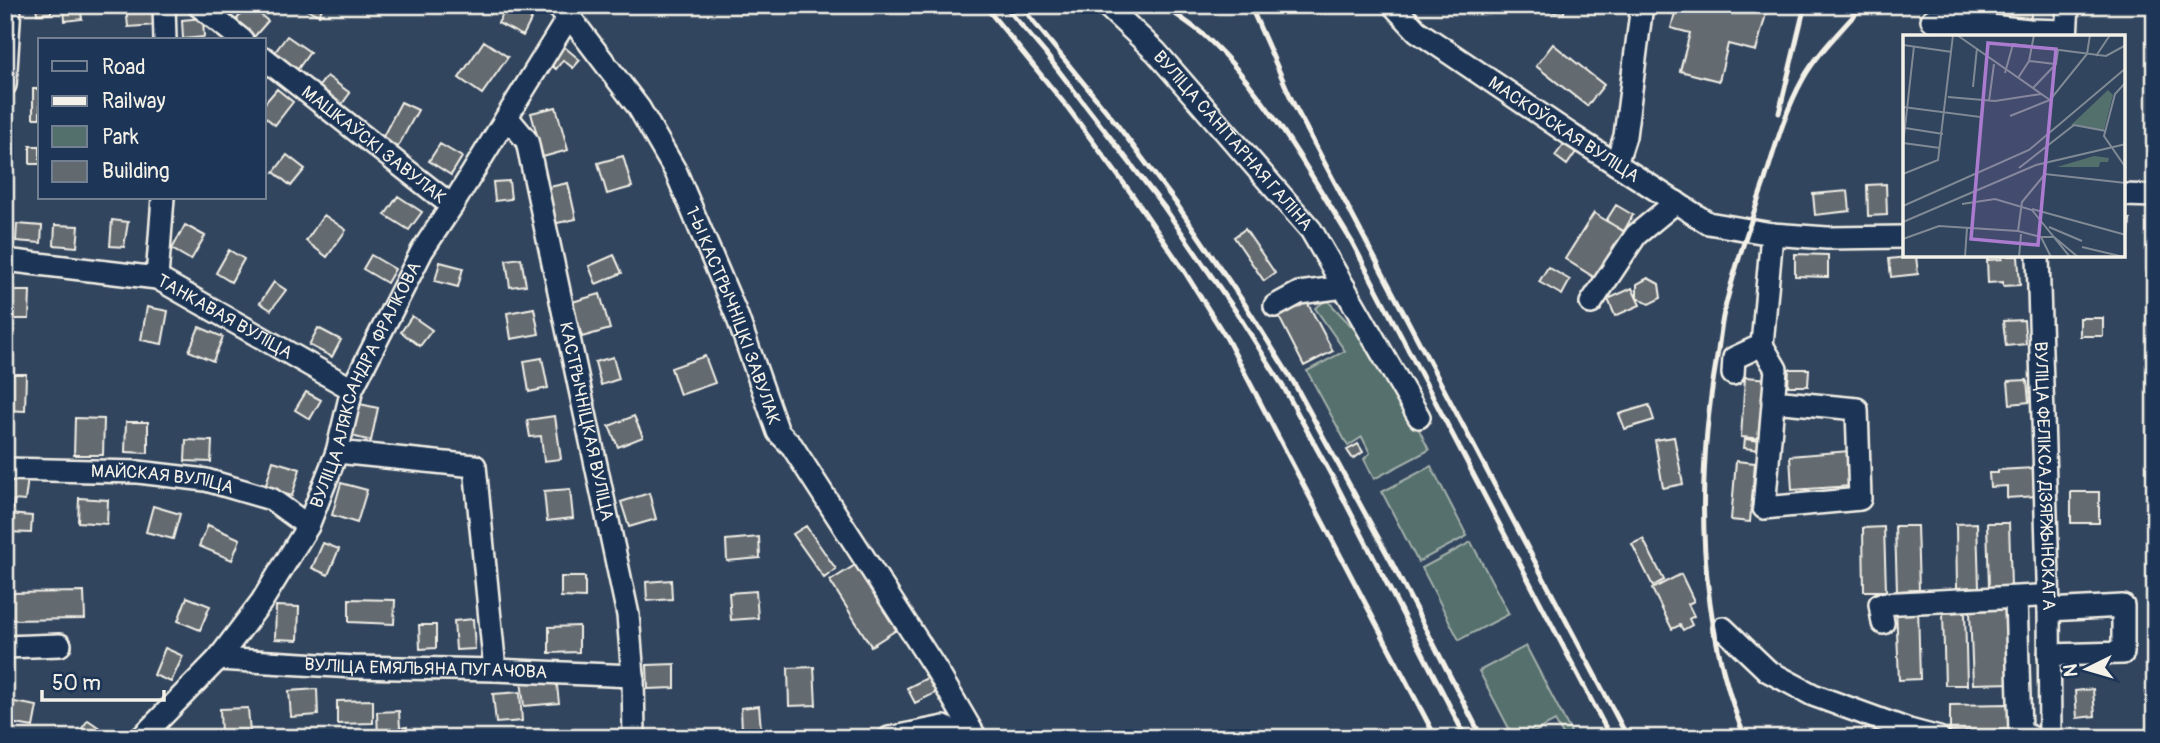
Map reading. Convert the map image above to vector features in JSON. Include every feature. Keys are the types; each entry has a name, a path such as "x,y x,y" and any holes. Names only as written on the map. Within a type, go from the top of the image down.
{"street":[{"path":"5,85 10,5"},
{"path":"164,5 165,38"},
{"path":"198,5 239,38"},
{"name":"ВУЛІЦА САНІТАРНАЯ ГАЛІНА","path":"1106,5 1156,52 1311,230 1419,417"},
{"name":"МАСКОЎСКАЯ ВУЛІЦА","path":"1393,5 1417,32 1708,223 1772,234 1827,238 1903,237"},
{"path":"1616,164 1625,136 1642,5"},
{"path":"1932,20 2066,34 2068,5"},
{"name":"ВУЛІЦА АЛЯКСАНДРА ФРАЛКОВА","path":"141,738 218,659 262,601 308,526 337,452 352,389 422,251 507,117 562,10"},
{"name":"1-Ы КАСТРЫЧНІЦКІ ЗАВУЛАК","path":"562,10 639,108 676,172 737,316 778,432 792,446 976,738"},
{"name":"МАШКАЎСКІ ЗАВУЛАК","path":"266,60 452,206"},
{"name":"КАСТРЫЧНІЦКАЯ ВУЛІЦА","path":"507,117 527,141 628,615 634,738"},
{"path":"2125,195 2155,196"},
{"path":"157,278 163,200"},
{"path":"1591,303 1636,236 1676,202"},
{"path":"1772,234 1762,345 1776,369 1773,401 1764,508 1860,499 1857,409 1773,401"},
{"name":"ВУЛІЦА ФЕЛІКСА ДЗЯРЖЫНСКАГА","path":"2038,257 2043,603 2049,655 2050,738"},
{"name":"ТАНКАВАЯ ВУЛІЦА","path":"5,260 157,278 352,389"},
{"path":"1275,306 1298,293 1344,287"},
{"path":"1733,374 1734,358 1762,345"},
{"path":"337,452 475,466 495,670"},
{"name":"МАЙСКАЯ ВУЛІЦА","path":"5,470 138,472 206,480 271,499 308,526"},
{"path":"2016,598 2020,732 2033,738"},
{"path":"1883,622 1880,604 2016,598 2043,603 2123,606 2123,653 2049,655"},
{"path":"1723,628 1768,671 1813,695 1909,730 1939,738"},
{"path":"5,648 60,645"},
{"name":"ВУЛІЦА ЕМЯЛЬЯНА ПУГАЧОВА","path":"218,659 354,667 633,676"},
{"path":"889,738 944,727 964,738"}],"green space":[{"path":"1327,300 1387,364 1429,450 1374,479 1364,459 1370,453 1362,437 1348,446 1307,371 1345,351 1315,308"},
{"path":"1431,466 1467,536 1418,562 1382,492"},
{"path":"1471,542 1509,614 1459,640 1422,568"},
{"path":"1526,646 1574,738 1565,738 1555,721 1523,738 1514,738 1479,671"}],"building":[{"path":"36,5 51,5 51,13 37,14"},
{"path":"64,5 80,5 82,19 65,21"},
{"path":"126,5 155,5 157,25 128,27"},
{"path":"249,5 268,21 254,37 236,20"},
{"path":"295,5 324,5 319,15"},
{"path":"508,5 532,18 523,36 498,23"},
{"path":"1516,5 1565,5 1564,13 1516,8"},
{"path":"1677,5 1732,5 1766,14 1756,51 1728,44 1719,81 1680,71 1690,33 1671,28"},
{"path":"1943,5 2032,5 2030,25 2001,23 2002,15 1942,10"},
{"path":"203,18 204,37 183,38 182,20"},
{"path":"287,36 310,52 295,73 272,56"},
{"path":"484,41 508,57 482,94 459,78"},
{"path":"1553,44 1604,85 1587,106 1536,66"},
{"path":"562,45 580,60 573,68 563,60 556,69 547,62"},
{"path":"327,76 350,93 337,111 313,94"},
{"path":"33,89 38,89 38,118 33,118"},
{"path":"277,89 293,102 275,125 266,118 266,102"},
{"path":"401,102 418,110 395,152 379,144"},
{"path":"556,107 568,150 543,157 531,113"},
{"path":"440,144 462,157 451,175 429,161"},
{"path":"1564,144 1576,152 1567,165 1555,156"},
{"path":"30,146 38,146 38,164 30,164"},
{"path":"287,155 305,169 291,186 274,172"},
{"path":"623,156 632,187 607,194 598,163"},
{"path":"509,181 511,199 495,201 493,182"},
{"path":"568,183 576,219 548,225 540,189"},
{"path":"1886,184 1887,215 1868,216 1867,185"},
{"path":"1848,191 1850,211 1815,215 1813,194"},
{"path":"398,196 422,212 409,230 385,215"},
{"path":"1616,205 1633,215 1624,231 1606,221"},
{"path":"1594,213 1626,233 1597,279 1565,259"},
{"path":"324,215 346,230 327,257 306,241"},
{"path":"2125,219 2130,219 2129,237 2125,237"},
{"path":"112,220 128,222 124,247 110,246"},
{"path":"17,224 42,226 41,243 16,241"},
{"path":"55,225 79,226 77,247 54,245"},
{"path":"185,225 205,236 191,260 172,249"},
{"path":"1245,229 1275,273 1264,281 1234,237"},
{"path":"229,250 244,259 231,282 216,273"},
{"path":"1795,254 1828,255 1828,277 1795,276"},
{"path":"371,255 395,269 387,283 363,269"},
{"path":"614,255 622,273 596,284 589,266"},
{"path":"1916,257 1918,274 1891,277 1889,259"},
{"path":"2018,257 2020,285 1988,283 1987,260"},
{"path":"521,258 526,285 510,287 506,260"},
{"path":"440,262 463,268 458,287 435,281"},
{"path":"1548,267 1570,280 1562,295 1539,282"},
{"path":"1648,278 1659,284 1661,298 1649,304 1637,298 1637,284"},
{"path":"274,282 286,290 271,310 260,303"},
{"path":"1632,288 1640,305 1615,316 1608,299"},
{"path":"12,291 30,291 29,319 11,319"},
{"path":"600,294 610,329 582,337 572,302"},
{"path":"1306,300 1333,351 1304,366 1278,315"},
{"path":"147,307 168,311 162,344 141,340"},
{"path":"534,308 539,334 511,339 507,313"},
{"path":"412,316 432,330 420,346 401,332"},
{"path":"2080,318 2103,318 2103,336 2080,336"},
{"path":"2024,320 2026,344 2006,346 2003,321"},
{"path":"199,327 223,337 213,361 189,351"},
{"path":"318,328 341,340 332,357 309,345"},
{"path":"705,356 715,383 680,395 671,368"},
{"path":"613,357 619,379 601,385 595,362"},
{"path":"542,358 548,388 529,392 524,361"},
{"path":"1789,369 1809,369 1808,386 1788,386"},
{"path":"5,374 26,374 25,411 5,410"},
{"path":"1745,377 1770,379 1765,439 1741,437"},
{"path":"2027,380 2029,402 2010,404 2008,381"},
{"path":"306,392 321,400 310,419 295,410"},
{"path":"360,404 378,408 371,441 352,436"},
{"path":"1649,405 1654,420 1625,429 1619,414"},
{"path":"555,416 561,459 544,461 541,436 530,437 527,420"},
{"path":"634,416 643,437 618,447 609,426"},
{"path":"75,418 104,419 103,455 74,455"},
{"path":"126,422 148,422 148,453 125,452"},
{"path":"1674,437 1683,484 1663,488 1655,440"},
{"path":"1745,439 1760,441 1760,450 1744,448"},
{"path":"186,440 212,441 211,462 185,461"},
{"path":"1358,444 1363,452 1353,459 1347,450"},
{"path":"1849,451 1852,486 1792,490 1790,456"},
{"path":"273,461 300,469 292,496 265,488"},
{"path":"1736,461 1755,463 1750,522 1731,520"},
{"path":"2034,468 2036,496 2007,498 2007,486 1990,487 1989,473"},
{"path":"5,475 28,478 25,501 14,500 13,509 5,508"},
{"path":"341,483 367,490 357,523 332,515"},
{"path":"570,489 573,518 547,521 544,491"},
{"path":"2071,492 2099,492 2099,523 2071,523"},
{"path":"649,493 656,519 629,527 621,502"},
{"path":"79,498 108,500 107,524 78,522"},
{"path":"153,506 180,514 173,539 146,532"},
{"path":"8,514 32,516 31,533 7,532"},
{"path":"1977,523 1979,587 1957,588 1956,524"},
{"path":"1987,523 2009,523 2011,586 1989,587"},
{"path":"208,525 240,539 232,560 199,546"},
{"path":"806,526 836,569 824,578 793,534"},
{"path":"1895,526 1917,526 1919,590 1897,591"},
{"path":"1884,527 1886,591 1864,591 1863,528"},
{"path":"759,537 760,558 727,561 726,540"},
{"path":"1643,539 1664,580 1653,586 1632,544"},
{"path":"323,543 339,549 328,575 312,568"},
{"path":"860,562 901,627 871,646 830,581"},
{"path":"1681,574 1694,601 1688,604 1694,616 1689,619 1692,625 1683,630 1680,625 1672,629 1652,589"},
{"path":"561,577 585,577 585,598 561,597"},
{"path":"671,580 672,599 647,601 646,582"},
{"path":"756,591 758,618 731,620 729,593"},
{"path":"84,592 85,619 5,620 5,593"},
{"path":"187,597 210,606 200,630 178,621"},
{"path":"349,599 395,600 394,624 349,622"},
{"path":"276,606 299,607 298,640 275,639"},
{"path":"1896,607 1918,607 1920,679 1899,680"},
{"path":"2011,609 2014,683 1973,684 1970,611"},
{"path":"1965,612 1967,685 1945,685 1943,613"},
{"path":"473,619 475,649 456,650 454,621"},
{"path":"419,625 436,625 436,648 420,649"},
{"path":"579,626 579,652 549,653 549,627"},
{"path":"165,648 183,656 171,682 154,675"},
{"path":"675,664 675,688 648,689 647,665"},
{"path":"814,667 816,705 789,706 788,668"},
{"path":"933,675 941,690 915,703 907,688"},
{"path":"556,677 559,703 524,706 521,680"},
{"path":"317,689 318,715 291,717 289,691"},
{"path":"2093,689 2095,716 2077,718 2075,691"},
{"path":"520,692 522,721 496,723 493,694"},
{"path":"373,700 373,723 337,724 337,701"},
{"path":"9,701 37,706 33,727 5,722"},
{"path":"2010,704 2010,730 1950,731 1950,705"},
{"path":"759,706 761,729 742,731 741,708"},
{"path":"248,708 250,733 221,735 220,709"},
{"path":"399,711 400,728 407,727 407,738 378,738 377,712"},
{"path":"88,720 107,733 104,738 90,738 80,731"}],"railway":[{"path":"984,5 1068,108 1131,193 1227,339 1436,738"},
{"path":"1004,5 1045,53 1164,207 1239,316 1284,388 1335,482 1466,738"},
{"path":"1020,5 1112,118 1176,203 1246,306 1294,383 1392,563 1482,738"},
{"path":"1163,5 1206,37 1248,82 1320,189 1352,242 1611,738"},
{"path":"1250,5 1294,105 1628,738"},
{"path":"1779,113 1805,5"},
{"path":"1745,738 1717,645 1705,549 1705,453 1722,323 1739,258 1791,104 1816,59 1863,5"}]}
